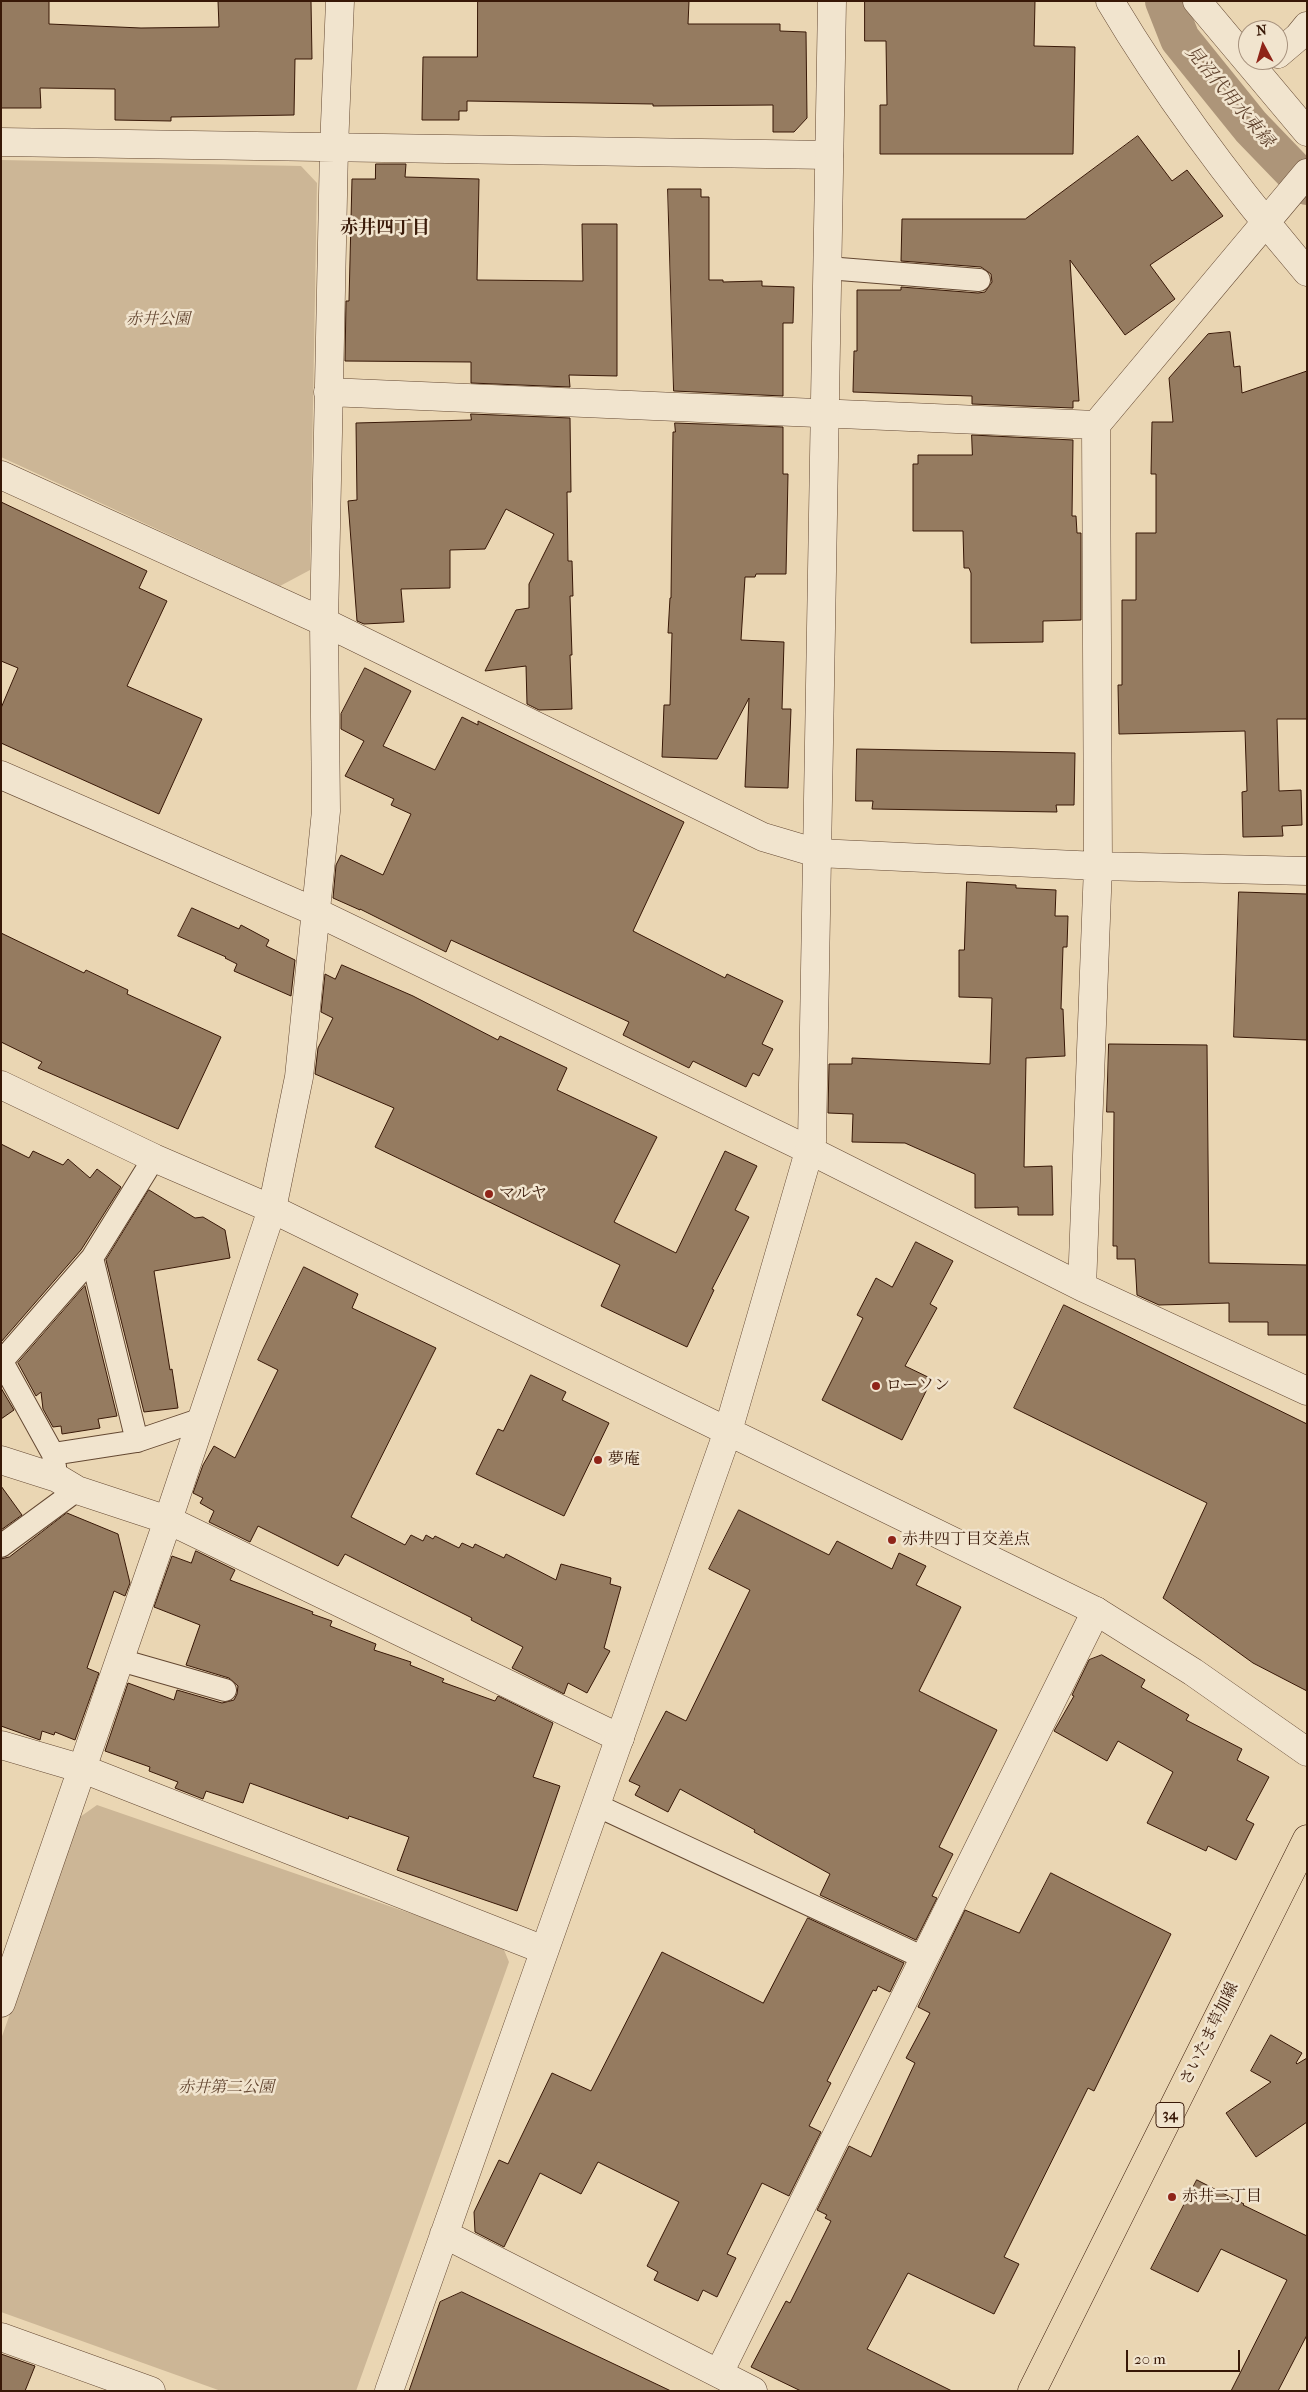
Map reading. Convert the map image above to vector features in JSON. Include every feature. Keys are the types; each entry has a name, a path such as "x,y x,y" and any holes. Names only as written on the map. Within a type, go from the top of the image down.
{"main road":[{"name":"さいたま草加線","path":"1032,2391 1307,1839"}],"street":[{"path":"1,2003 83,1769 272,1210 299,1077 326,811 324,622 334,148 340,1"},
{"path":"388,2391 728,1431 812,1141 832,1"},
{"path":"1110,1 1146,61 1266,224 1307,272"},
{"path":"1197,1 1238,41"},
{"path":"1288,46 1307,26"},
{"path":"1266,70 1307,132"},
{"path":"1,142 829,155"},
{"path":"1082,1287 1098,866 1096,425 1307,173"},
{"path":"328,392 1096,425"},
{"path":"1,475 324,622 762,837 817,853 1098,866 1307,871"},
{"path":"1,775 316,912 809,1150 1082,1287 1307,1390"},
{"path":"1,1085 154,1158 272,1210 1096,1611 1193,1672 1307,1752"},
{"path":"1,1460 62,1474 168,1520 620,1738"},
{"path":"719,2373 1096,1611"},
{"path":"1,1745 83,1769 544,1950"},
{"path":"444,2234 753,2391"},
{"path":"1,2337 151,2391"}],"lane":[{"path":"827,268 979,280"},
{"path":"62,1474 2,1361 92,1258 154,1158"},
{"path":"92,1258 137,1441"},
{"path":"1,1546 62,1474 137,1441 202,1419"},
{"path":"120,1660 225,1690"},
{"path":"596,1805 924,1958"}],"green space":[{"name":"赤井公園","path":"1,160 301,166 317,183 310,570 280,586 1,457"},
{"name":"赤井第二公園","path":"97,1805 502,1945 509,1962 356,2391 221,2391 1,2312 1,2039 80,1817"}],"building":[{"path":"1,1 49,1 49,24 141,28 219,27 218,1 311,1 312,59 295,59 294,115 171,117 171,121 115,120 115,89 40,88 41,108 1,108"},
{"path":"478,1 689,1 688,24 780,24 780,31 806,32 807,118 794,132 773,132 773,105 653,106 653,104 467,101 467,111 459,111 459,120 422,120 423,57 477,57"},
{"path":"865,1 1035,1 1034,46 1075,47 1073,154 880,154 880,105 887,105 886,41 865,41"},
{"path":"1138,136 1172,181 1187,170 1223,216 1150,265 1175,299 1125,335 1070,260 1079,401 1073,401 1073,408 972,404 972,396 853,392 854,351 857,351 857,290 901,290 901,287 978,293 985,292 992,282 991,274 981,267 901,261 902,219 1025,219"},
{"path":"376,164 406,164 405,177 479,179 477,280 583,281 582,224 617,224 617,376 569,375 570,387 471,383 471,362 345,361 346,301 349,301 352,179 375,179"},
{"path":"668,189 701,189 701,197 709,197 709,280 723,280 723,282 762,281 762,286 794,287 793,323 783,323 783,396 674,391"},
{"path":"1230,332 1234,367 1240,366 1242,393 1307,371 1307,719 1277,719 1279,791 1301,790 1302,825 1282,826 1283,836 1243,837 1242,792 1247,791 1245,731 1119,734 1118,685 1122,685 1122,600 1136,600 1136,533 1156,533 1156,474 1151,474 1152,422 1173,422 1169,378 1208,334"},
{"path":"471,414 570,418 571,492 567,492 568,561 572,561 573,596 570,596 572,709 539,710 527,704 526,666 485,671 516,610 529,608 529,584 554,534 506,509 485,549 450,550 450,588 401,589 404,622 364,624 357,621 348,501 357,500 356,423 471,420"},
{"path":"675,423 783,427 783,474 788,474 786,574 756,574 755,577 745,577 741,640 784,642 782,709 791,709 788,788 745,787 749,698 717,759 662,757 664,705 670,705 672,633 668,633 671,598 673,432 675,432"},
{"path":"972,435 1073,440 1072,516 1076,516 1077,533 1081,533 1081,620 1043,621 1043,642 971,643 971,573 969,568 964,568 963,531 913,531 913,464 918,464 918,455 972,455"},
{"path":"1,502 147,571 139,588 167,601 127,686 202,719 159,814 1,743 1,708 18,668 1,661"},
{"path":"365,668 411,691 383,746 435,770 462,717 478,725 478,721 684,822 633,931 725,978 727,974 783,1001 762,1044 773,1049 759,1076 753,1073 746,1087 693,1061 689,1068 623,1035 629,1022 451,940 446,952 360,909 333,898 336,865 341,855 383,875 411,814 391,805 394,799 345,776 364,741 341,729 341,714"},
{"path":"857,749 1075,753 1074,805 1056,805 1057,812 872,809 873,801 856,801"},
{"path":"967,882 1016,885 1016,888 1056,890 1055,916 1068,916 1067,947 1063,947 1061,1009 1063,1009 1065,1056 1026,1058 1024,1167 1052,1166 1053,1215 1018,1215 1018,1207 975,1208 975,1174 905,1143 852,1142 853,1114 828,1113 829,1064 852,1064 852,1058 990,1064 992,998 959,997 959,950 964,950"},
{"path":"1239,892 1307,894 1307,1040 1234,1037"},
{"path":"192,908 239,929 241,925 269,940 266,946 295,960 291,996 234,971 237,964 226,957 178,936"},
{"path":"1,933 84,973 86,970 128,990 127,994 221,1037 178,1129 38,1068 42,1062 1,1042"},
{"path":"342,965 413,996 498,1040 500,1036 567,1068 557,1090 657,1137 614,1222 676,1253 725,1151 757,1166 735,1210 749,1217 712,1289 714,1290 687,1347 601,1306 620,1265 375,1147 394,1108 315,1074 318,1048 333,1018 321,1012 325,974 335,979"},
{"path":"1109,1044 1207,1045 1209,1263 1307,1265 1307,1335 1268,1335 1268,1322 1229,1322 1229,1303 1159,1305 1137,1295 1135,1259 1117,1259 1117,1246 1113,1246 1114,1112 1107,1112"},
{"path":"1,1144 29,1158 33,1151 63,1165 68,1159 90,1178 97,1169 121,1187 81,1250 1,1342"},
{"path":"149,1190 195,1218 203,1217 225,1230 230,1258 154,1271 178,1408 144,1412 106,1260"},
{"path":"916,1242 953,1261 930,1304 937,1308 905,1366 932,1379 902,1440 822,1400 863,1318 857,1315 876,1278 892,1287"},
{"path":"304,1267 358,1294 352,1308 436,1348 351,1517 405,1545 411,1535 423,1541 426,1535 433,1539 435,1536 459,1548 462,1543 473,1548 475,1544 504,1558 506,1554 556,1580 561,1564 611,1578 610,1584 621,1587 604,1648 610,1651 587,1693 568,1683 564,1694 512,1668 523,1647 471,1620 472,1618 345,1554 338,1566 258,1526 250,1542 209,1522 214,1511 200,1503 203,1498 193,1493 203,1465 214,1446 235,1458 278,1370 258,1360"},
{"path":"85,1286 117,1416 98,1419 100,1428 62,1434 61,1426 53,1427 43,1409 41,1392 36,1396 18,1363"},
{"path":"1064,1305 1307,1424 1307,1691 1253,1663 1163,1598 1207,1503 1014,1408"},
{"path":"531,1375 566,1392 562,1400 609,1423 564,1516 476,1474 498,1429 503,1431"},
{"path":"1,1388 14,1410 1,1419"},
{"path":"1,1486 22,1515 1,1530"},
{"path":"739,1510 829,1555 837,1541 892,1569 899,1553 926,1566 916,1585 961,1607 919,1691 997,1730 939,1847 953,1854 932,1896 937,1898 916,1940 820,1895 830,1874 754,1832 755,1830 680,1789 668,1812 635,1795 640,1786 629,1781 666,1711 686,1721 750,1590 709,1569"},
{"path":"67,1513 118,1534 130,1583 125,1596 114,1591 87,1668 99,1673 75,1740 55,1732 54,1735 42,1731 40,1740 1,1726 1,1559 9,1557"},
{"path":"196,1551 235,1570 230,1580 332,1621 330,1626 376,1644 374,1650 411,1662 410,1665 444,1679 442,1682 495,1701 498,1696 553,1723 533,1777 560,1786 517,1911 397,1870 409,1837 349,1816 348,1819 250,1783 243,1803 206,1791 203,1799 175,1788 178,1782 149,1771 150,1767 105,1751 128,1683 174,1700 177,1690 222,1703 234,1700 237,1694 238,1686 229,1678 186,1665 200,1625 154,1607 172,1556 191,1563"},
{"path":"1102,1655 1145,1680 1141,1687 1189,1715 1186,1720 1242,1749 1237,1760 1269,1777 1246,1820 1254,1824 1236,1860 1208,1846 1206,1851 1147,1823 1173,1772 1118,1741 1107,1761 1054,1731 1074,1696 1072,1695 1089,1660"},
{"path":"1051,1873 1171,1934 1094,2091 1088,2088 1004,2257 1019,2264 994,2314 908,2273 867,2349 952,2391 801,2391 751,2367 786,2301 790,2303 831,2221 825,2218 827,2215 817,2210 849,2146 871,2157 915,2063 906,2058 930,2013 918,2007 965,1910 1019,1933"},
{"path":"808,1918 904,1963 890,1992 878,1986 876,1991 873,1990 827,2081 831,2083 809,2126 821,2132 789,2196 762,2183 727,2254 736,2258 717,2297 703,2290 698,2301 654,2280 658,2272 647,2266 679,2202 598,2162 581,2194 540,2173 504,2247 475,2232 474,2212 499,2160 508,2164 552,2073 591,2091 662,1952 763,2003"},
{"path":"1271,2035 1302,2053 1297,2064 1307,2058 1307,2122 1256,2157 1226,2113 1271,2082 1251,2071"},
{"path":"1197,2180 1307,2236 1307,2335 1278,2391 1231,2391 1287,2280 1221,2249 1198,2292 1151,2269"},
{"path":"462,2292 671,2391 409,2391 440,2302"},
{"path":"1,2354 35,2366 25,2391 1,2391"}],"waterway":[{"name":"見沼代用水東縁","path":"1165,1 1180,39 1251,127 1307,185"}],"place":[{"name":"マルヤ","path":"489,1194"},
{"name":"ローソン","path":"876,1386"},
{"name":"夢庵","path":"598,1460"},
{"name":"赤井四丁目交差点","path":"892,1540"},
{"name":"赤井二丁目","path":"1172,2197"}],"district":[{"name":"赤井四丁目","path":"385,229"}]}
